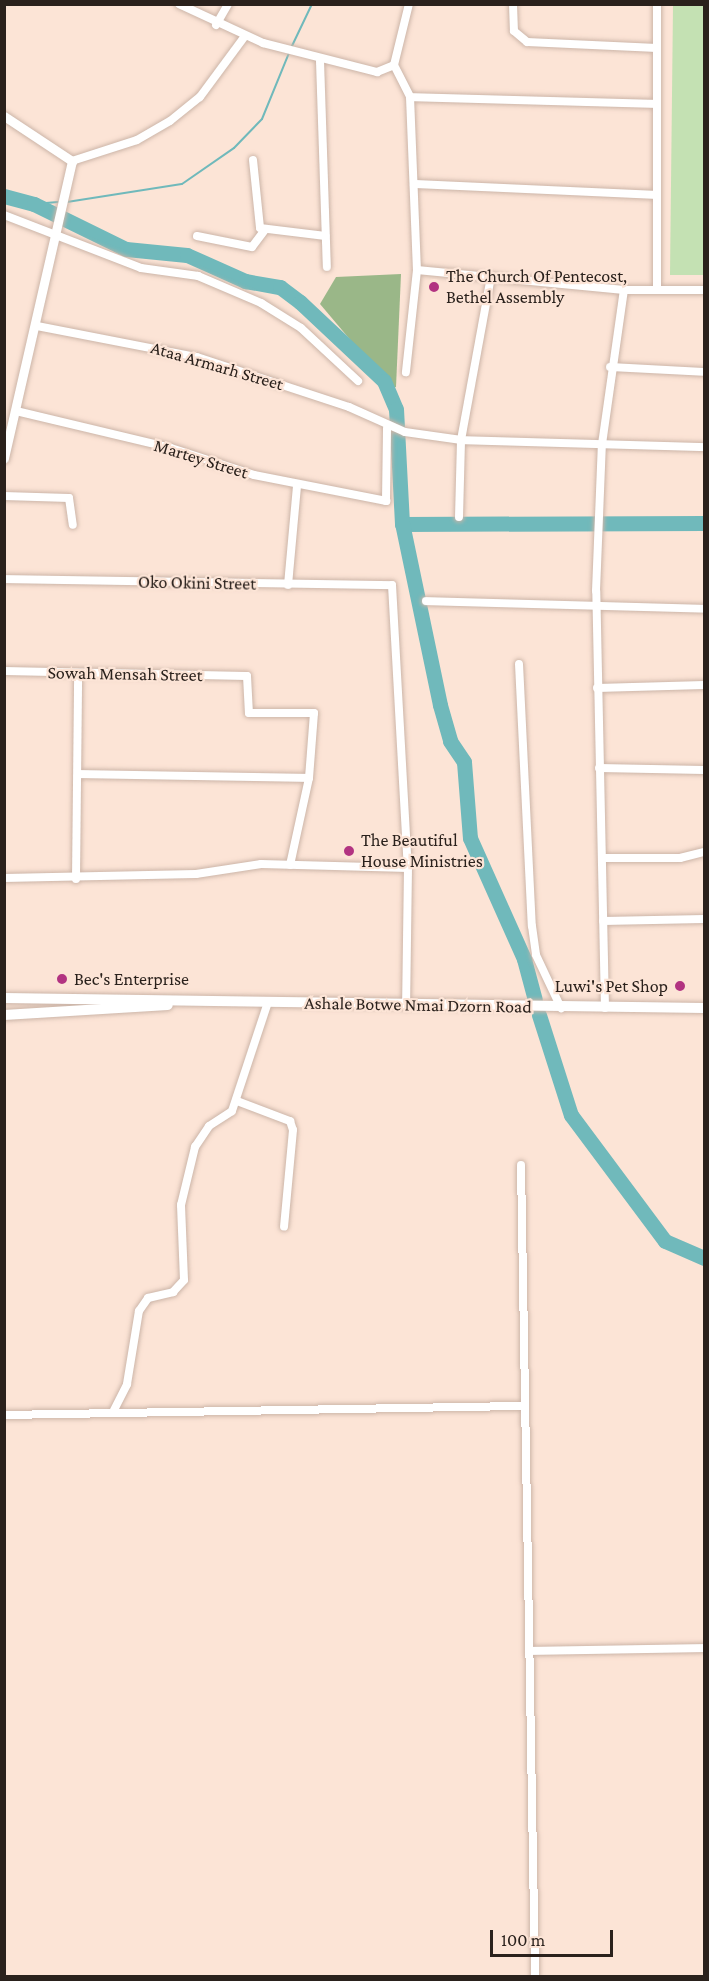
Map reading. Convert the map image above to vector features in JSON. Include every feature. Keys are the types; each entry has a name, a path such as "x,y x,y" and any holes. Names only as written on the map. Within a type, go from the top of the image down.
{"main road":[{"name":"Ashale Botwe Nmai Dzorn Road","path":"4,998 406,1006 705,1008"},
{"name":"Ashale Botwe Nmai Dzorn Road","path":"4,1015 204,1002"}],"street":[{"path":"179,4 216,25 320,61 376,72 394,65"},
{"path":"216,25 228,4"},
{"path":"513,4 514,31 527,42 657,48"},
{"path":"657,4 654,195 657,290"},
{"path":"406,6 394,65 410,98 414,184 417,270 406,372"},
{"path":"72,161 137,140 170,121 200,97 245,36"},
{"path":"320,61 327,267"},
{"path":"410,98 656,104"},
{"path":"4,116 72,161"},
{"path":"253,160 258,224 264,231 326,236"},
{"path":"4,458 59,236 72,161"},
{"path":"414,184 654,195"},
{"path":"4,215 141,268 198,276 261,303 301,328 358,381"},
{"path":"197,236 252,247 264,231"},
{"path":"417,270 624,290 705,290"},
{"path":"459,517 460,440 491,276"},
{"path":"605,1008 595,607 602,444 610,367 624,290"},
{"name":"Ataa Armarh Street","path":"38,326 197,357 349,407 389,429 405,432 460,440 705,447"},
{"path":"610,367 705,372"},
{"name":"Martey Street","path":"16,411 297,486 386,501 389,429"},
{"path":"288,585 297,486"},
{"path":"4,496 69,498 73,525"},
{"name":"Oko Okini Street","path":"4,579 288,585 389,583 395,591 408,868"},
{"path":"426,601 705,609"},
{"path":"519,664 532,926 536,955 561,1008"},
{"name":"Sowah Mensah Street","path":"4,671 245,676 249,713 314,714 309,778"},
{"path":"76,879 80,774 78,673"},
{"path":"597,688 705,685"},
{"path":"599,768 705,770"},
{"path":"80,774 309,778 290,865"},
{"path":"602,858 680,858 705,852"},
{"path":"4,878 76,879 290,865 408,868 406,1006"},
{"path":"603,921 705,919"},
{"path":"113,1412 127,1384 139,1311 154,1295 173,1292 187,1271 181,1205 195,1147 209,1126 226,1118 237,1101 268,1002"},
{"path":"237,1101 290,1121 293,1130 284,1227"},
{"path":"521,1165 522,1406 530,1651 535,1977"},
{"path":"4,1415 522,1406"},
{"path":"530,1651 705,1648"}],"green space":[{"path":"673,5 704,5 704,275 670,275"},
{"path":"401,274 396,387 391,388 320,304 336,277"}],"waterway":[{"path":"291,48 312,4"},
{"path":"67,202 182,184 234,148 262,119 289,53"},
{"path":"4,196 34,204 126,249 187,255 245,281 280,287 300,302 384,381 396,409 402,524 704,523"},
{"path":"34,204 58,202"},
{"path":"402,523 440,705 450,741 464,762 470,838 524,959 535,1000"},
{"path":"539,1015 571,1115 665,1241 704,1258"}],"place":[{"name":"The Church Of Pentecost, Bethel Assembly","path":"434,287"},
{"name":"The Beautiful House Ministries","path":"349,851"},
{"name":"Bec's Enterprise","path":"62,979"},
{"name":"Luwi's Pet Shop","path":"680,986"}]}
